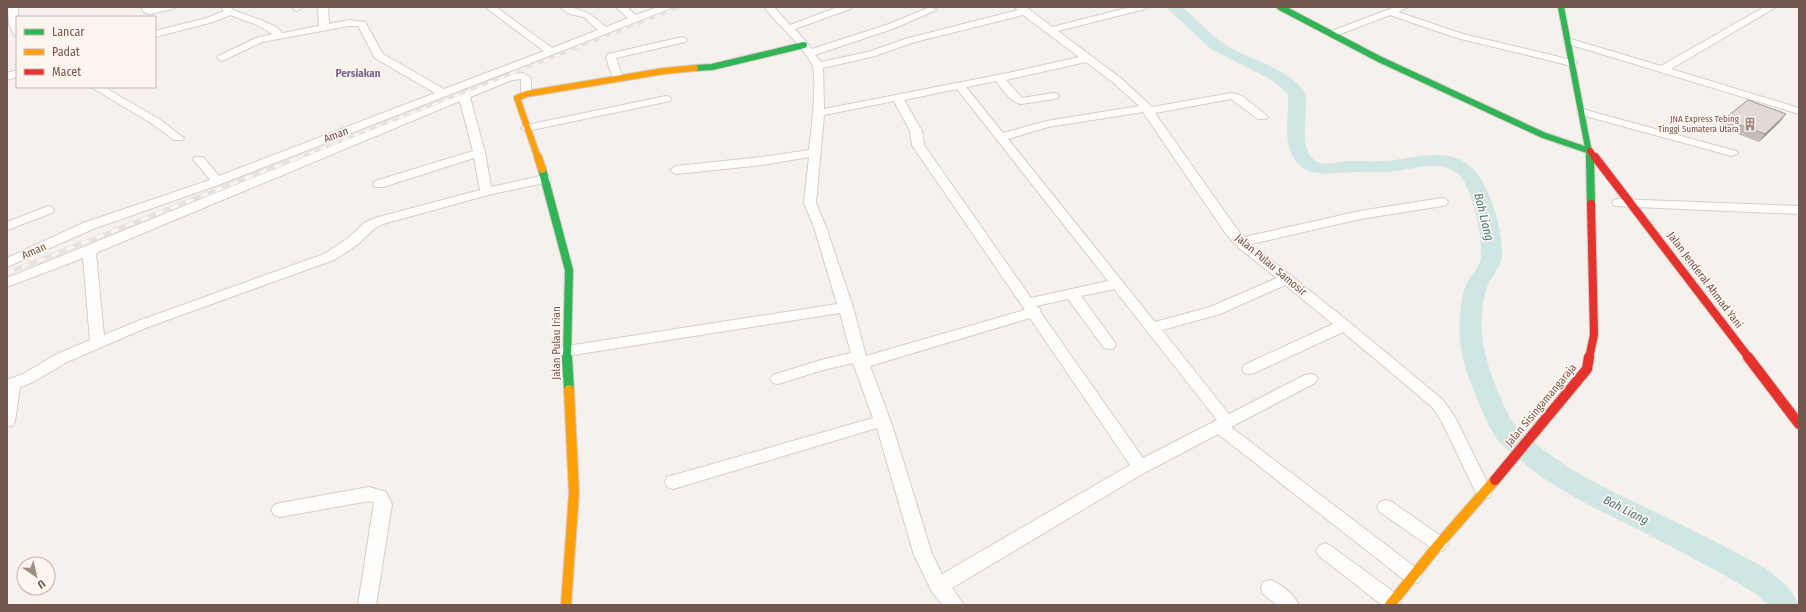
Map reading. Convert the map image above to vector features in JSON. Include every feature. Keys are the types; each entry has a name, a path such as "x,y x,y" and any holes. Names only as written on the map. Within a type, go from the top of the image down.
{"main road":[{"path":"1280,7 1380,59 1555,139 1571,143 1590,151"},
{"name":"Jalan Sisingamangaraja","path":"1391,604 1439,544 1587,369 1594,335 1590,151 1561,7"},
{"path":"526,94 664,71 712,67 807,49"},
{"name":"Jalan Pulau Irian","path":"526,94 517,98 517,100 544,179 569,270 567,351 574,493 566,605"},
{"name":"Jalan Jenderal Ahmad Yani","path":"1555,139 1591,167 1699,308"},
{"name":"Jalan Jenderal Ahmad Yani","path":"1590,151 1799,424"},
{"path":"1742,364 1794,433"}],"street":[{"path":"13,7 14,25 16,30"},
{"path":"146,7 146,10 149,11 170,7"},
{"path":"323,7 324,27"},
{"path":"490,7 552,52"},
{"path":"565,7 573,12 587,15 605,31"},
{"path":"621,7 635,19"},
{"name":"Aman","path":"7,263 88,226 217,181 666,7"},
{"path":"769,7 790,28 807,49 818,66 819,114 810,203 820,227 846,308 860,360 882,421 924,554 939,586 955,605"},
{"path":"790,28 847,7"},
{"path":"1051,30 1142,7"},
{"path":"1332,34 1403,7"},
{"path":"1663,69 1771,7"},
{"path":"818,66 871,54 908,41 1023,9"},
{"name":"Jalan Pulau Samosir","path":"1023,9 1118,80 1149,110 1231,231 1242,242 1437,403 1447,417 1484,492"},
{"path":"156,34 210,20 228,10 273,29 280,35"},
{"path":"807,49 892,26 931,10"},
{"path":"1389,12 1460,36 1572,63"},
{"path":"222,58 250,43 280,35 349,22 362,24 373,49 379,56 443,93"},
{"path":"618,78 611,58 612,56 682,40"},
{"path":"1568,41 1799,111"},
{"path":"819,114 998,78 1088,58"},
{"path":"7,282 93,249 510,77 518,76 526,78 526,94"},
{"path":"998,78 1017,99 1021,101 1054,96"},
{"path":"959,85 1002,137 1117,284 1223,424 1413,576"},
{"path":"98,88 149,117 178,138"},
{"path":"464,96 479,153 486,192"},
{"path":"1002,137 1047,124 1149,110 1232,96 1238,98 1262,117"},
{"path":"898,98 916,131 918,145 1032,308 1140,467"},
{"path":"527,128 666,99"},
{"path":"1582,112 1732,153"},
{"path":"380,184 479,153"},
{"path":"676,170 762,161 815,153"},
{"path":"199,159 217,181"},
{"path":"7,421 10,385 28,378 62,358 143,324 329,257 352,242 369,226 379,220 486,192 544,179"},
{"path":"1242,242 1360,215 1442,202"},
{"path":"1618,203 1799,210"},
{"path":"7,226 48,210"},
{"path":"93,249 89,254 98,343"},
{"path":"1151,328 1215,311 1287,279"},
{"path":"778,379 821,365 860,360 1032,308 1071,293 1117,284"},
{"path":"1071,293 1109,344"},
{"path":"567,351 846,308"},
{"path":"1249,369 1344,325"},
{"path":"939,586 1140,467 1310,379"},
{"path":"673,482 882,421"},
{"path":"280,510 369,494 380,497 383,504 367,605"},
{"path":"1386,507 1439,544"},
{"path":"1325,551 1391,604"},
{"path":"1270,588 1290,605"}],"building":[{"name":"JNA Express Tebing Tinggi Sumatera Utara","path":"1748,100 1786,114 1765,134 1724,119"}],"waterway":[{"name":"Bah Liang","path":"1173,7 1217,46 1278,77 1296,93 1296,133 1299,149 1306,162 1316,168 1379,167 1437,160 1455,164 1463,169 1469,175 1479,193 1488,225 1491,247 1490,264 1478,282 1472,302 1471,341 1473,357 1487,395 1505,431 1536,459 1569,482 1675,535 1758,579 1774,591 1784,605"}],"railway":[{"path":"298,158 680,7"},
{"path":"7,273 300,157"}],"traffic: fast":[{"path":"1280,7 1379,59 1543,135 1590,151"},
{"path":"1561,7 1590,151 1591,204"},
{"path":"695,68 712,67 804,45"},
{"path":"542,169 569,270 567,351 569,390"}],"traffic: slow":[{"path":"542,169 517,98 526,94 664,71 695,68"},
{"path":"566,605 574,493 569,390"},
{"path":"1390,605 1439,544 1495,480"}],"traffic: jam":[{"path":"1590,151 1799,424"},
{"path":"1495,480 1587,369 1594,335 1591,204"}],"place":[{"name":"JNA Express Tebing Tinggi Sumatera Utara","path":"1750,124"}],"district":[{"name":"Persiakan","path":"358,73"}]}
